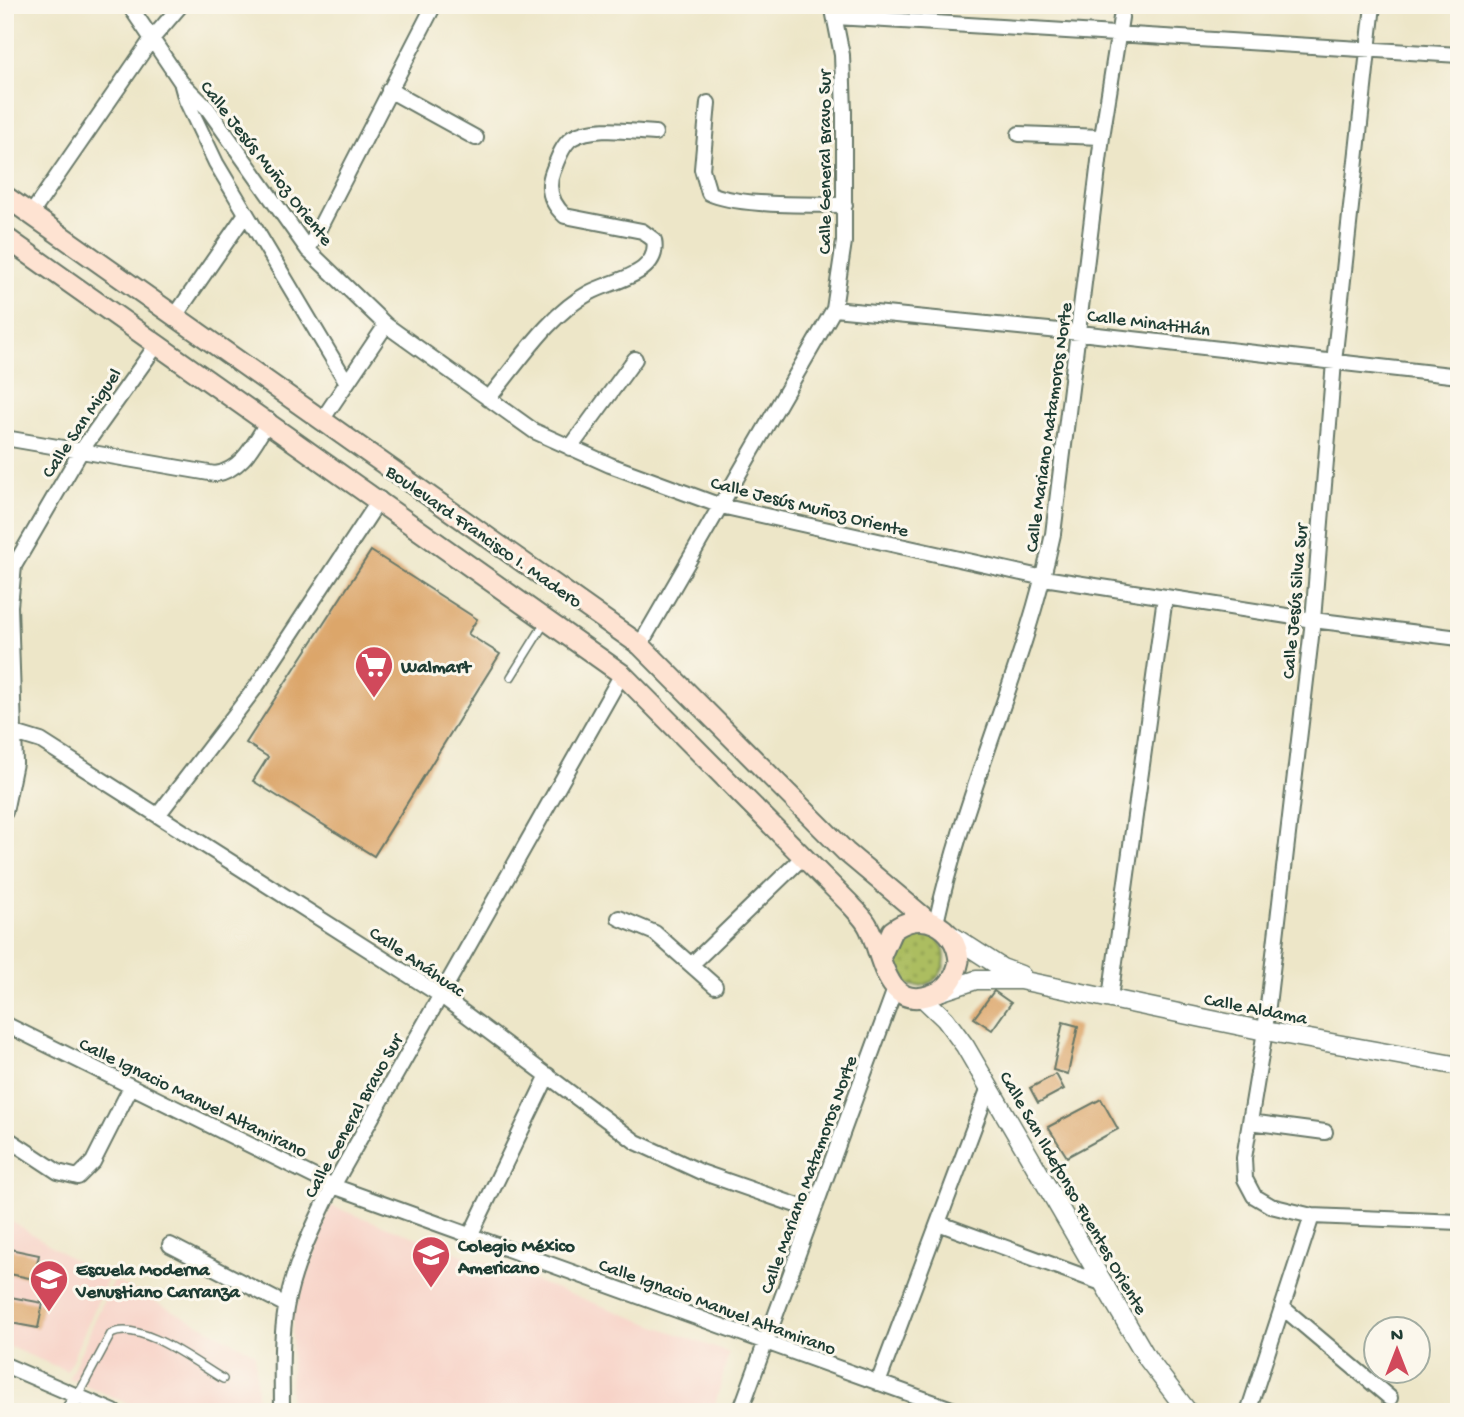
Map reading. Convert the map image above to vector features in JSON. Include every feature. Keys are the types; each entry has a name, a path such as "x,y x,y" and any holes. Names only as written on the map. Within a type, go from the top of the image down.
{"main road":[{"name":"Boulevard Francisco I. Madero","path":"5,196 640,645 846,852 938,926"},
{"name":"Boulevard Francisco I. Madero","path":"7,242 158,342 622,674 804,856 867,924 881,956"},
{"path":"900,925 938,926 958,952 957,970 931,995 895,989 884,974 881,956 886,938 900,925"}],"street":[{"path":"129,5 181,82 194,118 245,215 346,381"},
{"path":"31,214 151,40 181,5"},
{"path":"308,250 434,5"},
{"name":"Calle Mariano Matamoros Norte","path":"938,926 968,802 1044,578 1061,491 1102,137 1123,5"},
{"name":"Calle Jesús Silva Sur","path":"1312,1216 1270,1206 1254,1196 1245,1179 1244,1157 1265,1031 1313,621 1334,362 1373,5"},
{"path":"834,11 1120,34 1459,55"},
{"name":"Calle General Bravo Sur","path":"640,645 834,309 840,274 845,205 842,55 834,11"},
{"name":"Calle Jesús Muñoz Oriente","path":"181,82 208,109 308,250 386,325 534,431 570,448 721,506 1044,578 1313,621 1459,638"},
{"path":"389,90 476,138"},
{"path":"708,103 702,169 709,193 717,197 766,202 845,205"},
{"path":"488,399 572,304 590,292 644,268 654,254 654,240 642,231 565,216 555,207 550,193 551,176 562,151 571,139 588,133 655,133"},
{"path":"1019,134 1102,137"},
{"path":"175,316 245,215"},
{"name":"Calle Minatitlán","path":"834,309 1080,333 1459,376"},
{"path":"322,420 386,325"},
{"name":"Calle San Miguel","path":"5,812 15,763 10,731 10,606 14,566 81,451 158,342"},
{"path":"570,448 635,359"},
{"path":"5,438 187,472 230,472 243,460 269,421"},
{"path":"159,815 256,687 380,499"},
{"path":"1110,998 1165,597"},
{"name":"Calle General Bravo Sur","path":"282,1412 283,1328 286,1305 307,1241 333,1186 622,674"},
{"name":"Calle Anáhuac","path":"10,731 41,741 440,995 636,1142 701,1172 813,1211"},
{"path":"692,964 804,856"},
{"path":"619,918 655,933 715,986"},
{"name":"Calle Aldama","path":"938,926 1002,968 1047,984"},
{"name":"Calle Aldama","path":"931,995 994,978 1047,984 1265,1031 1459,1066"},
{"name":"Calle Mariano Matamoros Norte","path":"740,1412 895,989"},
{"name":"Calle San Ildefonso Fuentes Oriente","path":"931,995 1107,1285 1147,1358 1188,1412"},
{"name":"Calle Ignacio Manuel Altamirano","path":"5,1024 333,1186 960,1412"},
{"path":"470,1237 548,1075"},
{"path":"5,1137 58,1172 78,1177 93,1162 131,1087"},
{"path":"878,1383 989,1087"},
{"path":"1250,1122 1325,1132"},
{"path":"1248,1412 1312,1216 1459,1223"},
{"path":"938,1223 1107,1285"},
{"path":"170,1245 286,1305"},
{"path":"1282,1307 1390,1398"},
{"path":"5,1365 114,1412"},
{"path":"68,1412 78,1395"}],"lane":[{"path":"511,677 547,618"},
{"path":"78,1395 111,1334 119,1330 149,1336 223,1379"}],"shaded area":[{"name":"Colegio México Americano","path":"331,1206 729,1353 713,1412 289,1412 293,1316"},
{"name":"Escuela Moderna Venustiano Carranza","path":"5,1217 107,1281 67,1371 5,1345"},
{"path":"113,1280 255,1353 258,1412 147,1412 69,1378"}],"green space":[{"path":"911,930 923,930 937,938 945,952 943,969 937,978 923,986 911,986 894,974 889,964 889,952 901,935"}],"building":[{"name":"Walmart","path":"371,551 477,619 468,634 500,654 374,856 253,781 268,757 246,743"},
{"path":"994,991 1011,1003 992,1030 974,1018"},
{"path":"1063,1022 1078,1026 1068,1074 1053,1070"},
{"path":"1056,1074 1064,1089 1038,1103 1030,1088"},
{"path":"1101,1099 1118,1129 1067,1157 1048,1127"},
{"path":"5,1248 39,1255 34,1279 5,1273"},
{"path":"5,1296 43,1303 38,1328 5,1322"}],"place":[{"name":"Walmart","path":"374,699"},
{"name":"Colegio México Americano","path":"431,1289"},
{"name":"Escuela Moderna Venustiano Carranza","path":"49,1313"}]}
